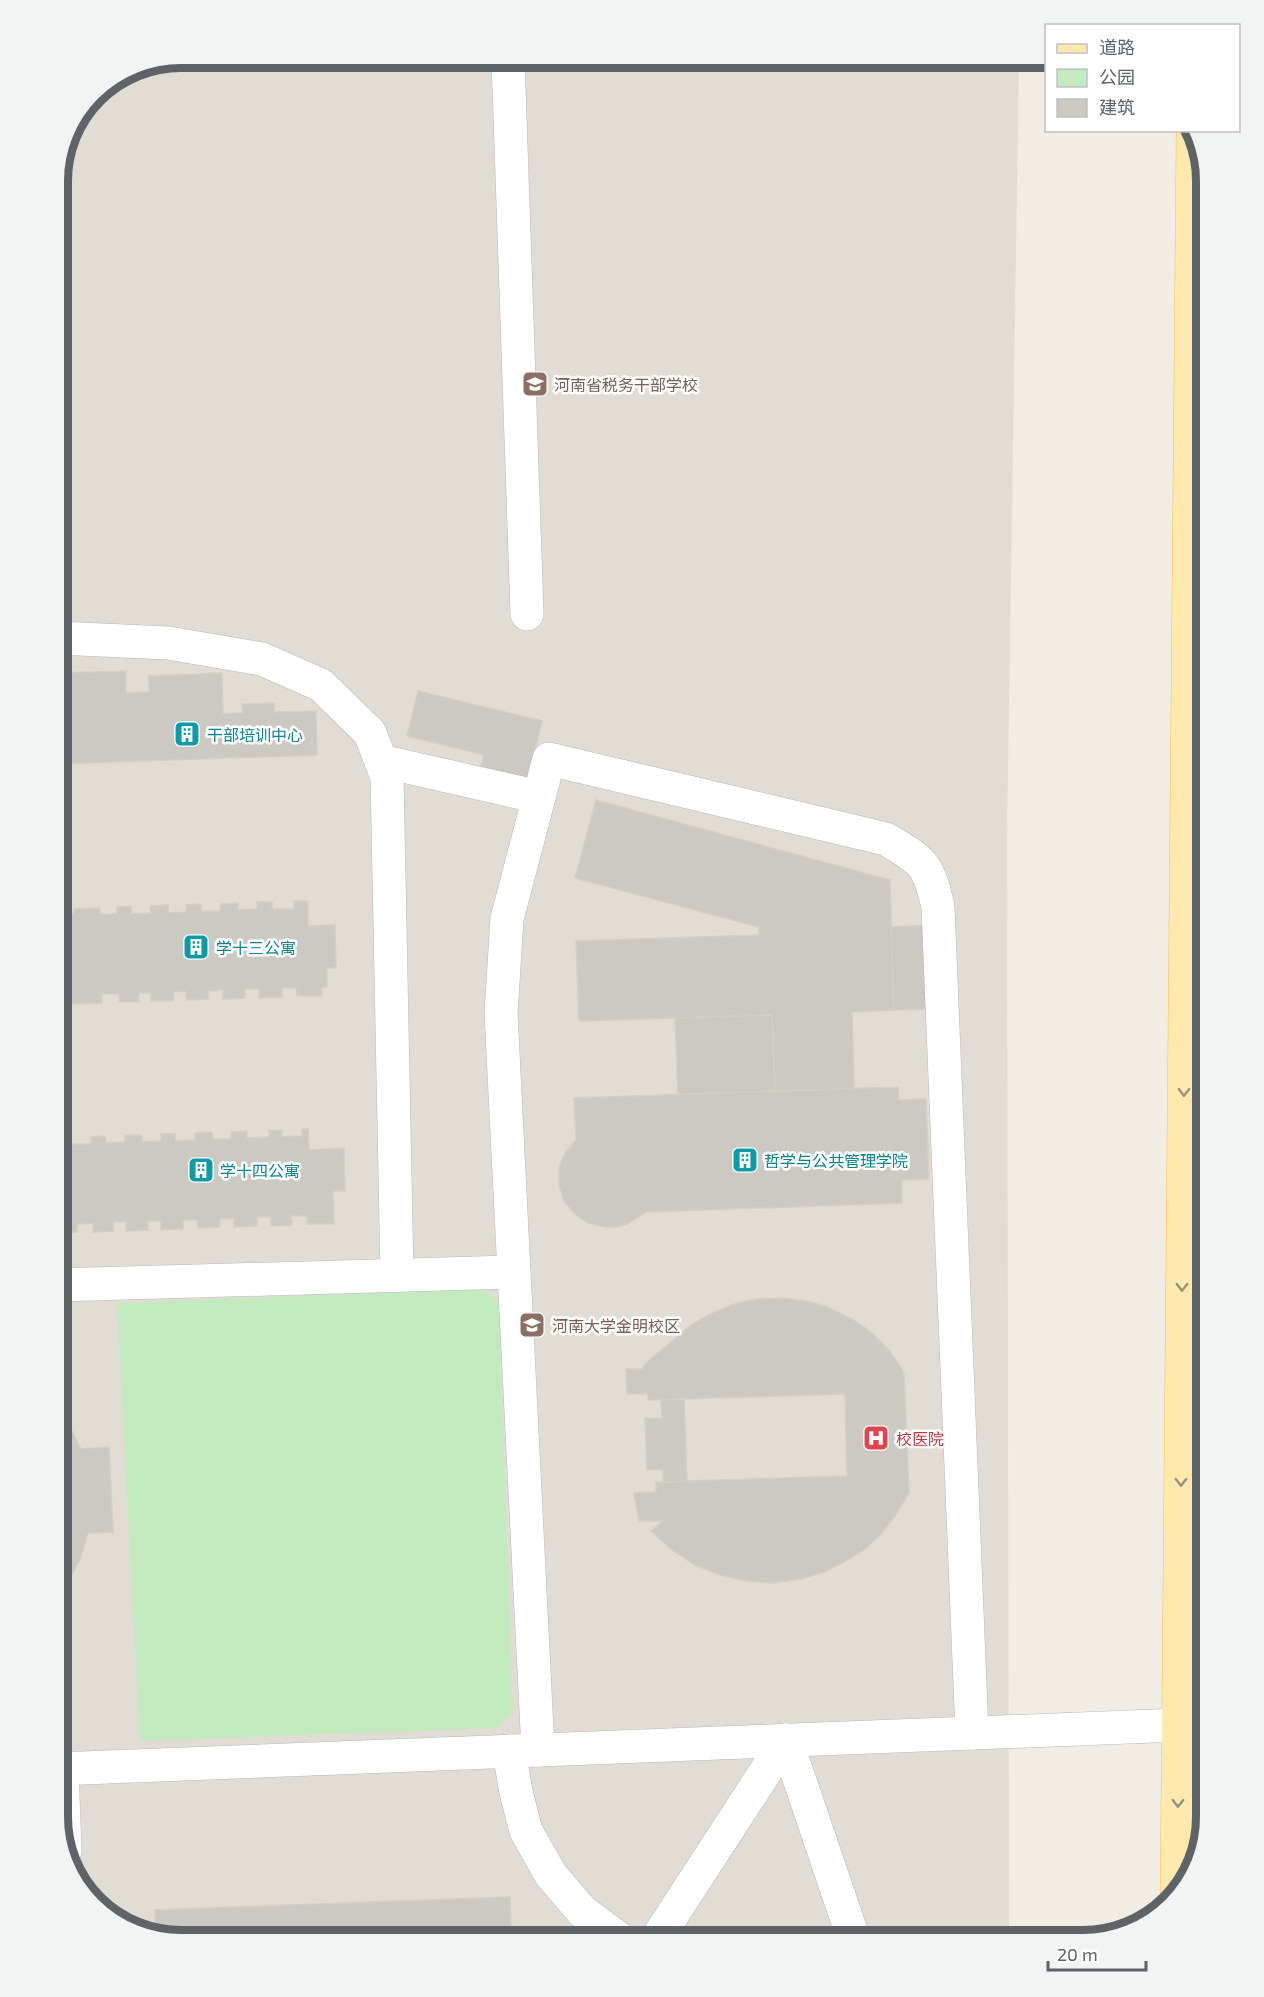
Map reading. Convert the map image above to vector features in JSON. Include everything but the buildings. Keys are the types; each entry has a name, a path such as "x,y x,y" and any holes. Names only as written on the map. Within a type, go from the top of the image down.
{"main road":[{"path":"1178,1877 1190,1725 1193,153"}],"lane":[{"path":"508,68 527,614"},
{"path":"68,638 168,643 262,659 321,685 370,733 387,777 397,1275"},
{"path":"607,1929 582,1911 551,1875 526,1831 516,1792 524,1750 514,1272 502,1001 507,919 549,759 886,839 918,858 932,878 938,908 972,1733"},
{"path":"381,761 539,797"},
{"path":"68,1285 514,1272"},
{"path":"68,1768 1190,1725"},
{"path":"663,1930 786,1740"},
{"path":"786,1740 851,1930"}],"shaded area":[{"name":"河南大学金明校区","path":"173,68 1019,68 1007,834 1009,1930 173,1929 144,1924 130,1918 106,1901 79,1867 68,1831 68,166 76,137 91,112 112,91 130,79 144,73"}],"green space":[{"path":"478,1289 493,1296 499,1309 513,1712 497,1728 140,1741 117,1303"}],"place":[{"name":"河南省税务干部学校","path":"535,384"},
{"name":"干部培训中心","path":"187,734"},
{"name":"学十三公寓","path":"196,947"},
{"name":"哲学与公共管理学院","path":"745,1160"},
{"name":"学十四公寓","path":"201,1170"},
{"name":"河南大学金明校区","path":"532,1325"},
{"name":"校医院","path":"876,1438"}]}
